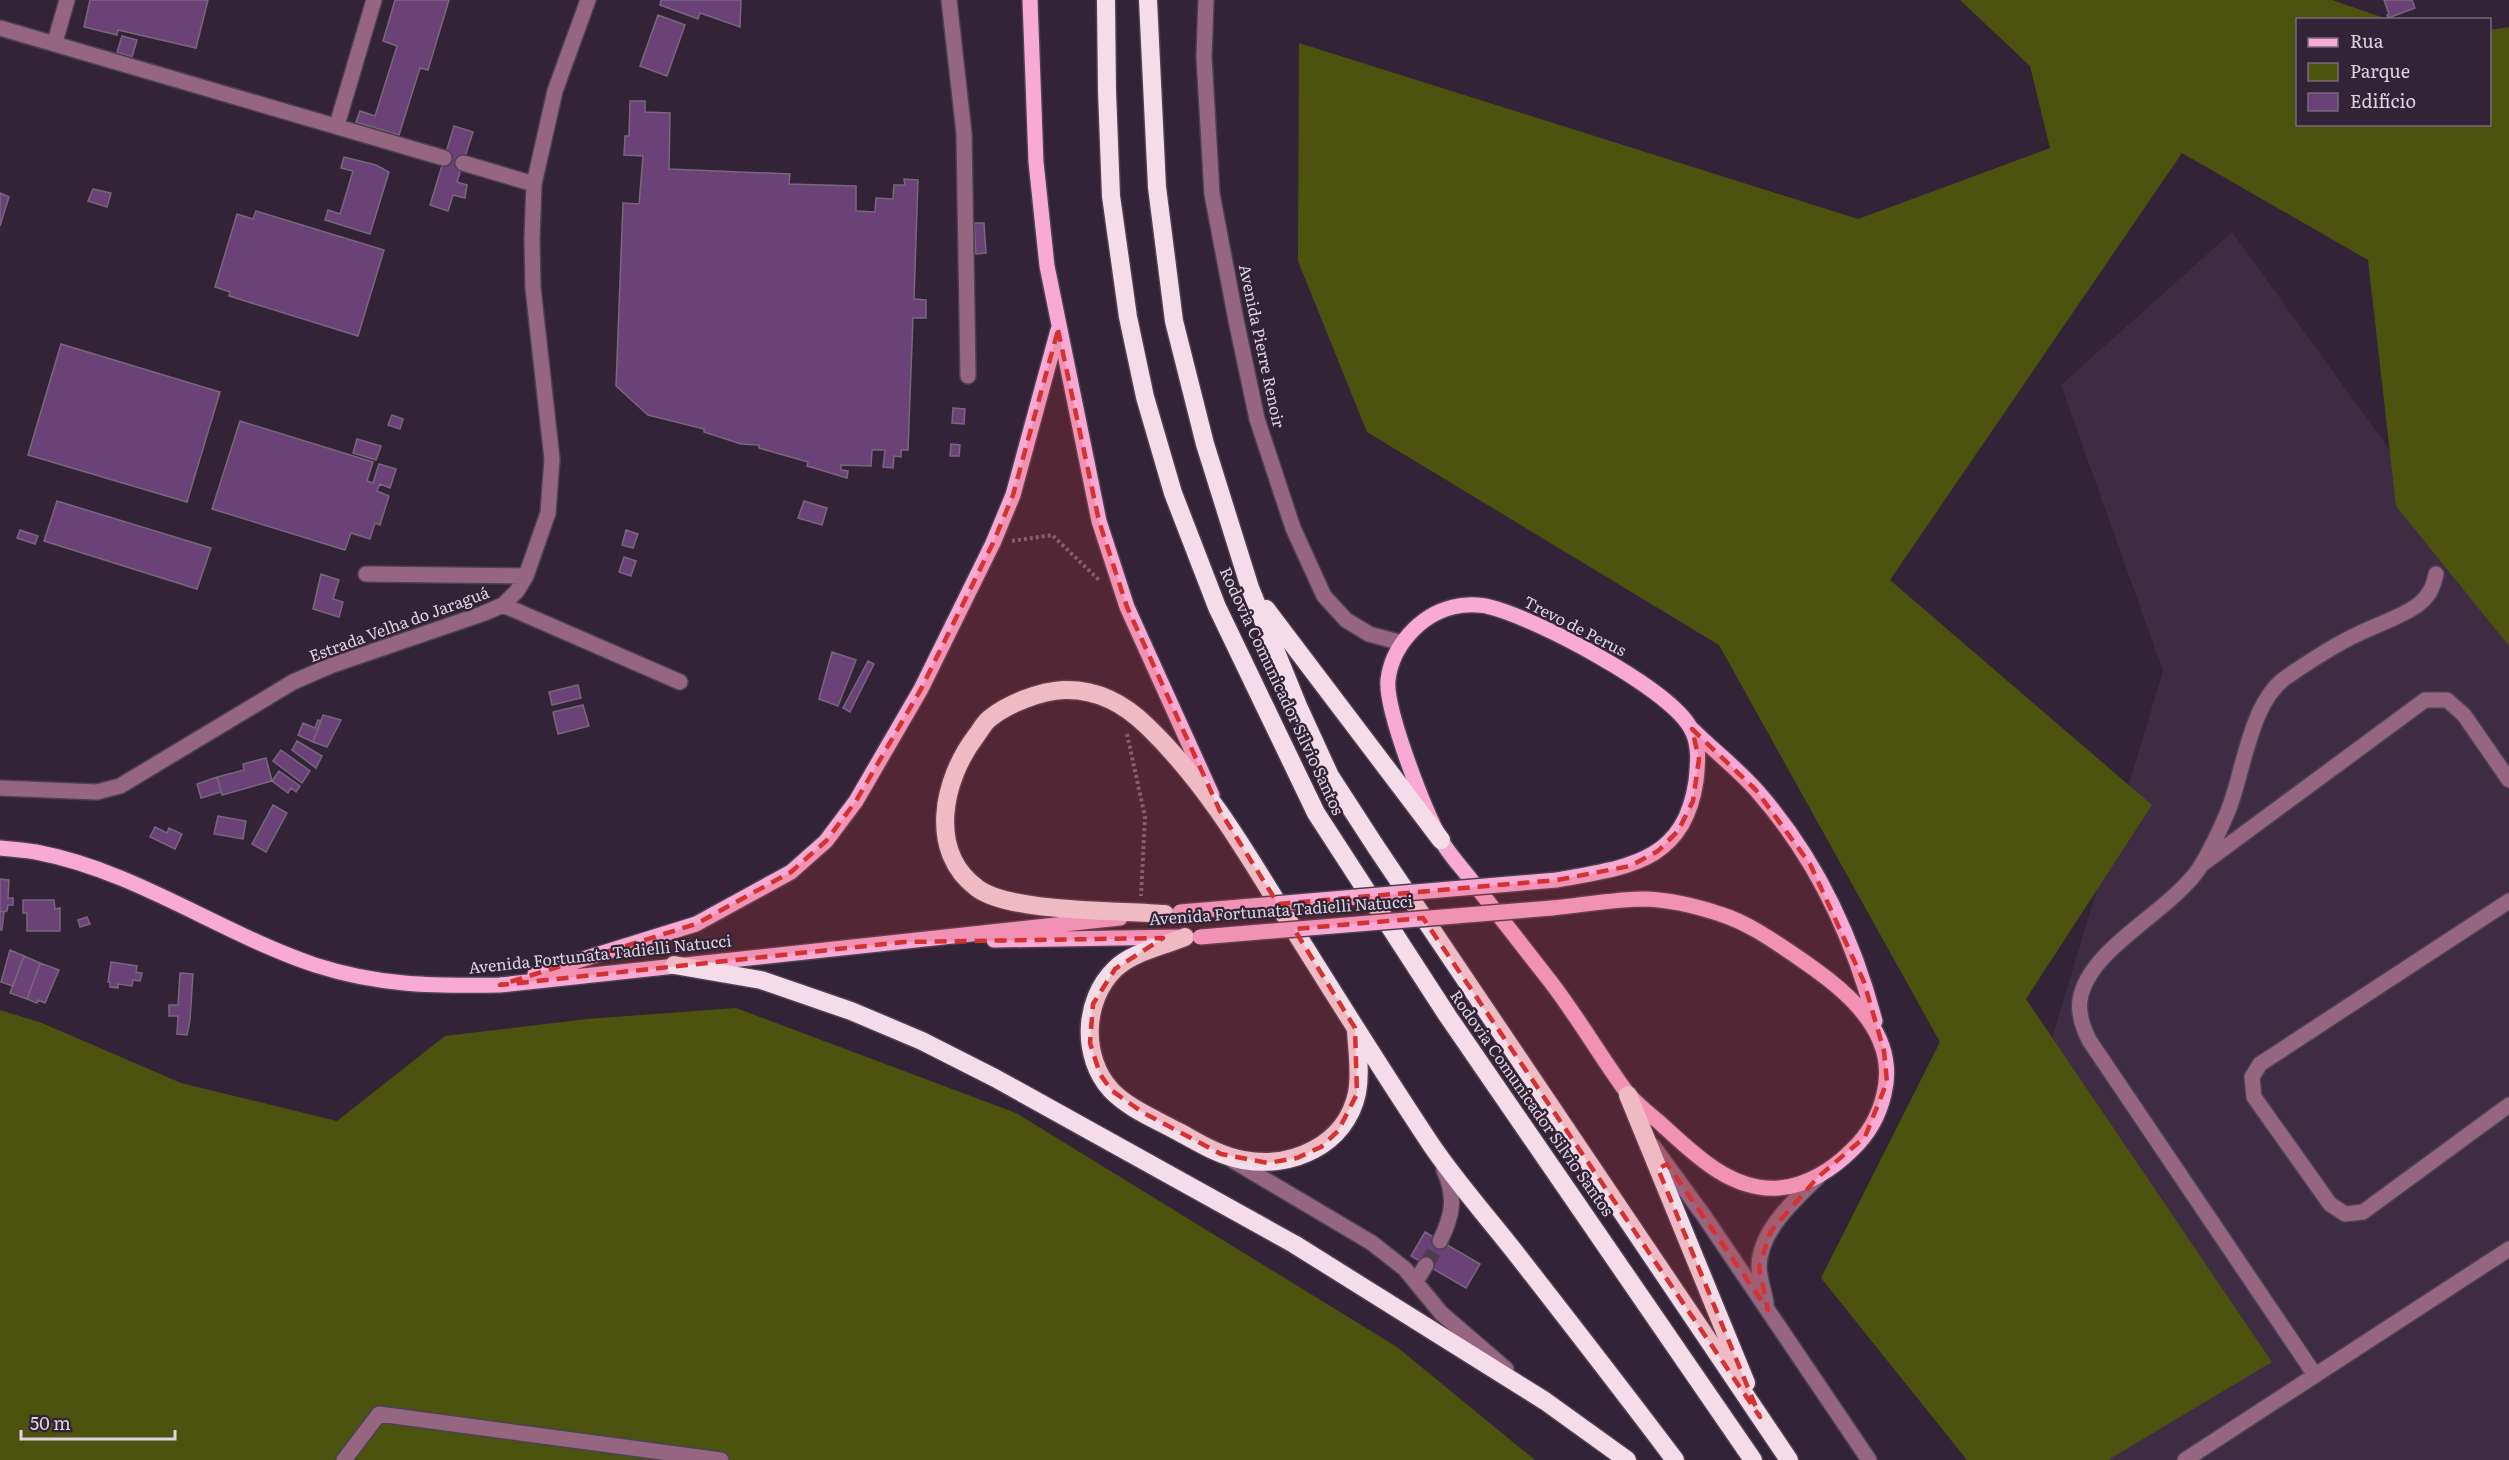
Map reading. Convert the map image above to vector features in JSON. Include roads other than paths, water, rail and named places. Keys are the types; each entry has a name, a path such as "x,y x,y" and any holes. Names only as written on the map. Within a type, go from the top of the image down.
{"highway":[{"name":"Rodovia Comunicador Silvio Santos","path":"1106,0 1111,196 1128,317 1145,397 1173,493 1217,606 1316,813 1447,1015 1753,1460"},
{"name":"Rodovia Comunicador Silvio Santos","path":"1148,0 1157,186 1174,321 1205,444 1250,588 1298,706 1330,776 1481,1006 1789,1460"},
{"path":"1250,588 1441,840"},
{"path":"1172,913 1041,906 999,899 977,889 957,867 949,848 944,812 951,782 959,765 968,747 989,719 1023,700 1046,691 1077,690 1101,695 1120,705 1147,726 1220,811 1355,1028 1435,1150 1611,1374 1675,1460"},
{"path":"1193,937 1131,959 1115,969 1094,1004 1090,1024 1090,1044 1100,1074 1111,1090 1142,1112 1221,1154 1242,1160 1268,1163 1298,1158 1321,1147 1338,1131 1350,1113 1357,1094 1359,1072 1355,1028"},
{"path":"674,965 761,980 852,1011 922,1041 995,1078 1294,1244 1545,1401 1627,1460"},
{"path":"1628,1095 1760,1418"}],"main road":[{"path":"1030,0 1036,162 1047,266 1058,330 1099,521 1127,607 1220,811"},
{"path":"500,985 696,924 791,872 826,841 856,801 921,689 993,543 1013,495 1058,330"},
{"name":"Trevo de Perus","path":"1557,880 1630,866 1658,851 1678,831 1693,801 1699,759 1692,729 1678,712 1624,671 1524,620 1484,605 1454,606 1425,619 1402,643 1392,664 1388,685 1392,710 1412,770 1441,840 1562,997 1628,1095"},
{"path":"1628,1095 1710,1167 1748,1185 1776,1189 1798,1185 1818,1176 1846,1156 1865,1137 1880,1110 1887,1082 1884,1051 1864,982 1844,931 1810,864 1756,790 1692,729"},
{"name":"Avenida Fortunata Tadielli Natucci","path":"0,848 36,852 86,866 144,888 231,929 314,964 366,979 426,986 500,985 1172,913 1557,880"},
{"name":"Avenida Fortunata Tadielli Natucci","path":"904,942 1193,937 1646,899 1685,904 1725,915 1770,939 1817,970 1857,1004 1877,1030"}],"street":[{"path":"55,42 67,0"},
{"path":"336,125 374,0"},
{"name":"Estrada Velha do Jaraguá","path":"0,788 97,792 120,786 293,682 330,666 503,605 517,591 526,576 548,513 552,459 533,288 534,184 555,91 588,0"},
{"path":"949,0 964,133 968,376"},
{"name":"Avenida Pierre Renoir","path":"1206,0 1204,57 1212,194 1257,419 1293,528 1324,596 1346,620 1370,634 1402,643"},
{"path":"0,28 55,42 444,158"},
{"path":"463,163 534,184"},
{"path":"366,574 526,576"},
{"path":"2202,865 2229,810 2252,731 2270,693 2284,678 2355,635 2418,605 2432,591 2436,574"},
{"path":"503,605 680,682"},
{"path":"2315,1375 2089,1040 2082,1024 2079,1001 2085,983 2104,955 2170,901 2202,865 2425,700 2447,700 2464,715 2509,780"},
{"path":"2509,901 2260,1064 2252,1077 2254,1097 2330,1204 2345,1214 2363,1212 2509,1105"},
{"path":"1644,1134 1704,1216 1869,1460"},
{"path":"1435,1150 1451,1185 1453,1199 1449,1222 1440,1241"},
{"path":"1221,1154 1372,1243 1405,1269 1448,1320 1545,1401"},
{"path":"1768,1310 1759,1267 1762,1249 1771,1231 1790,1206 1818,1176"},
{"path":"2185,1460 2509,1249"},
{"path":"1416,1281 1426,1265"},
{"path":"344,1460 380,1414 722,1460"}],"tunnel":[{"path":"1426,1265 1440,1241"}]}
